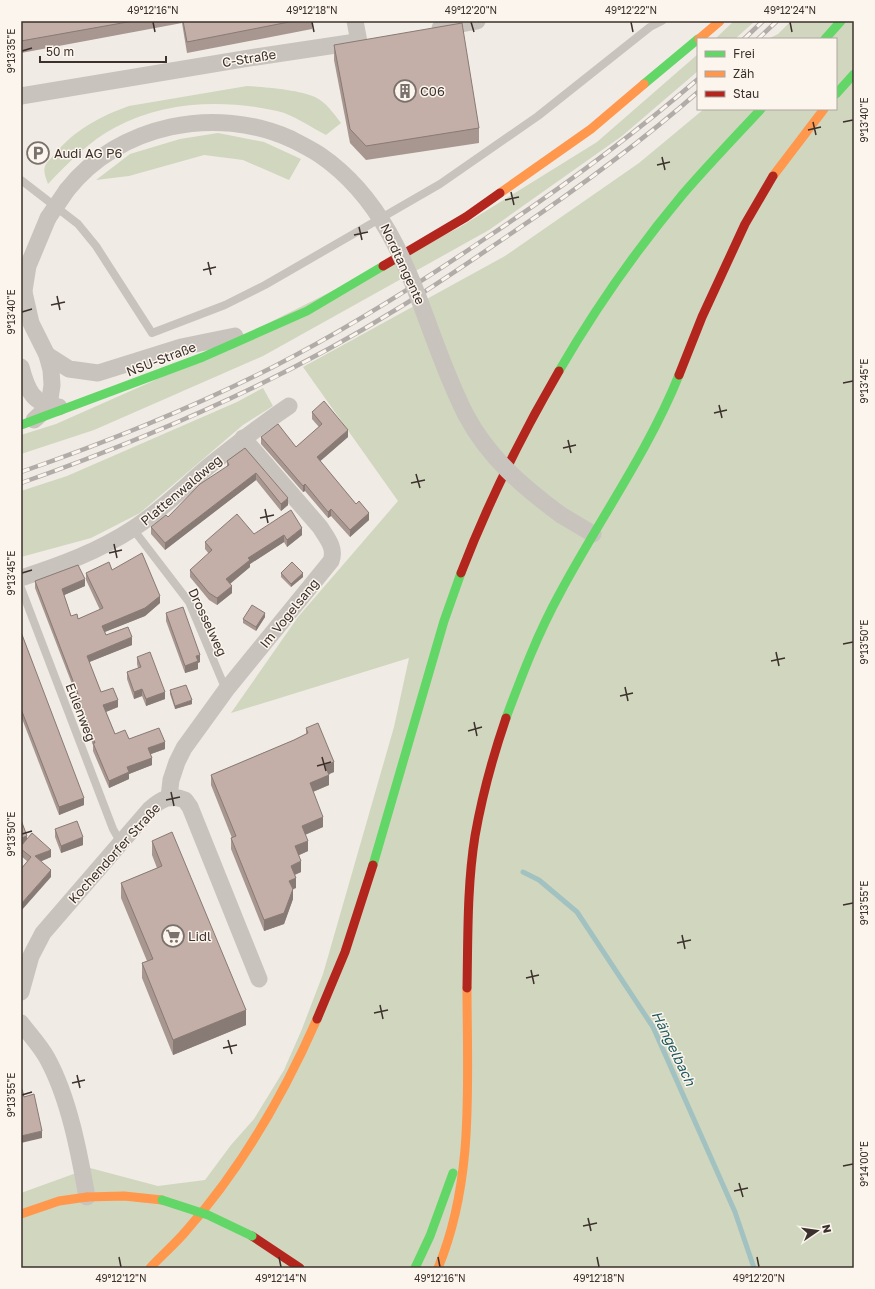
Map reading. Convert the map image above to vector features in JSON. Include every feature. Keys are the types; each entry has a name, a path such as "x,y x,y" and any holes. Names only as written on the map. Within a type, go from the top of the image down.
{"main road":[{"name":"NSU-Straße","path":"699,38 720,21"},
{"path":"826,38 841,21"},
{"name":"NSU-Straße","path":"27,423 204,357 307,311 466,217 591,129 697,40"},
{"path":"837,93 854,74"},
{"path":"150,1268 186,1231 219,1188 259,1130 297,1064 332,987 360,909 454,590 492,501 539,404 586,326 659,223 760,110"},
{"path":"438,1268 451,1232 463,1184 466,1148 465,1089 468,912 475,836 484,789 496,748 527,660 560,593 664,412 702,318 745,224 775,174 823,110"},
{"path":"415,1268 430,1236 454,1169 460,1144 465,1089"},
{"path":"21,1214 60,1201 86,1197 110,1195 138,1196 162,1200 201,1211 220,1219 252,1236 300,1268"}],"street":[{"name":"C-Straße","path":"21,96 256,57 366,41 355,21"},
{"path":"425,30 477,21"},
{"name":"Nordtangente","path":"23,299 28,266 48,218 67,190 88,168 129,140 151,132 179,125 226,121 271,130 291,138 320,155 344,174 365,196 381,218 402,254 454,387 467,416 500,464 526,489 561,515 593,534"},
{"path":"23,299 31,323 47,355 51,370 52,385 48,406 27,423"},
{"path":"47,355 69,369 98,374 180,347 261,331"},
{"path":"22,371 32,395 39,402 48,406 72,407"},
{"path":"21,394 22,371"},
{"name":"Plattenwaldweg","path":"21,578 88,554 133,529 157,512 244,438 288,406"},
{"name":"Im Vogelsang","path":"169,797 171,780 177,762 184,748 226,690 331,562 333,556 330,542 320,527 244,438"},
{"name":"Kochendorfer Straße","path":"21,992 31,956 43,932 150,809 159,800 169,797 185,800 190,807 259,979"},
{"path":"21,1023 47,1059 56,1079 73,1131 86,1197"}],"lane":[{"path":"21,180 78,224 96,246 152,334 225,305 258,288 440,184 538,116 650,27 662,21"},
{"name":"Drosselweg","path":"133,529 189,602 226,690"},
{"name":"Eulenweg","path":"21,588 113,829 121,843"}],"green space":[{"path":"734,21 755,21 736,38 716,38"},
{"path":"791,21 854,21 854,1268 21,1268 21,1193 90,1168 158,1186 205,1180 231,1145 254,1119 284,1070 302,1029 323,974 394,727 409,658 231,713 298,617 398,501 303,367 505,256 639,163 703,110 837,110 837,38 770,38 778,34"},
{"path":"697,55 697,72 622,136 489,230 263,356 94,430 21,454 21,435 56,424 153,381 460,227 597,142"},
{"path":"247,86 292,91 315,97 333,112 341,123 326,135 289,115 257,107 216,104 174,107 134,118 106,133 79,153 48,184 44,170 45,166 62,145 79,131 108,114 129,106"},
{"path":"218,133 264,142 301,159 289,180 243,160 204,155 129,176 96,180 130,154 180,139"},
{"path":"263,388 273,406 243,425 140,513 91,538 21,557 21,491 67,476 237,402"}],"building":[{"path":"21,21 133,21 21,41"},
{"path":"183,21 294,21 187,42"},
{"name":"C06","path":"462,23 479,128 366,146 350,129 334,45"},
{"path":"324,401 348,430 317,457 356,504 359,501 369,513 350,530 331,509 328,512 305,484 303,486 261,437 278,424 296,447 322,424 312,412"},
{"path":"245,448 288,498 281,504 256,473 165,543 151,527 166,515 168,517 200,484 229,465 227,461"},
{"path":"291,510 302,528 287,540 284,535 248,558 250,560 226,579 232,586 217,598 209,593 190,570 212,550 205,542 237,514 254,534"},
{"path":"142,553 160,596 145,608 102,626 106,635 128,627 132,637 87,656 101,692 113,688 118,700 103,705 115,734 125,730 129,739 159,728 165,742 148,748 152,758 127,767 129,772 109,781 93,743 95,743 78,694 35,581 78,565 85,579 62,589 71,616 77,614 78,619 103,608 86,573 109,562 112,570"},
{"path":"292,562 303,573 291,584 281,573"},
{"path":"252,605 265,613 256,627 243,619"},
{"path":"183,607 200,655 196,656 198,661 185,666 166,613"},
{"path":"21,632 84,798 59,807 21,709"},
{"path":"150,652 165,692 146,699 142,689 134,692 127,672 141,667 137,657"},
{"path":"186,685 192,700 175,706 170,690"},
{"path":"318,723 334,762 325,765 329,775 310,783 323,817 302,826 308,841 295,846 301,861 291,866 296,878 289,881 293,889 284,913 264,920 231,838 236,836 211,775 294,740 308,733 306,728"},
{"path":"21,820 27,836 21,838"},
{"path":"77,821 83,837 61,846 55,829"},
{"name":"Lidl","path":"172,832 246,1010 173,1040 142,963 153,959 121,883 162,866 152,841"},
{"path":"32,833 51,850 35,856 51,870 21,904 21,869 31,857 21,849 21,846"},
{"path":"22,1089 24,1097 34,1094 42,1131 21,1136 21,1090"}],"waterway":[{"name":"Hängelbach","path":"523,872 539,880 577,912 653,1027 735,1212 754,1268"}],"railway":[{"path":"745,38 763,21"},
{"path":"759,38 777,21"},
{"path":"21,472 85,449 212,396 273,367 355,322 434,273 541,201 621,142 697,80"},
{"path":"21,483 118,447 214,406 307,361 353,336 439,282 558,201 606,166 697,93"}],"traffic: fast":[{"path":"826,38 841,21"},
{"path":"644,84 697,40"},
{"path":"837,93 854,74"},
{"path":"559,371 602,302 649,236 692,183 760,110"},
{"path":"21,425 203,357 307,311 383,266"},
{"path":"506,718 531,654 552,608 638,459 667,403 679,375"},
{"path":"373,865 444,621 461,573"},
{"path":"415,1268 430,1236 453,1173"},
{"path":"162,1200 208,1215 252,1236"}],"traffic: slow":[{"path":"700,38 720,21"},
{"path":"500,193 591,129 644,84"},
{"path":"773,176 823,110"},
{"path":"438,1268 450,1234 458,1200 463,1165 468,1094 467,988"},
{"path":"150,1268 182,1236 206,1207 243,1156 276,1103 317,1019"},
{"path":"87,1197 124,1196 162,1200"},
{"path":"21,1214 59,1201 87,1197"}],"traffic: jam":[{"path":"679,375 702,317 745,224 773,176"},
{"path":"383,266 466,217 500,193"},
{"path":"461,573 482,521 506,470 531,420 559,371"},
{"path":"467,988 469,893 472,855 488,776 506,718"},
{"path":"317,1019 345,952 373,865"},
{"path":"252,1236 300,1268"}],"place":[{"name":"C06","path":"405,91"},
{"name":"Audi AG P6","path":"38,153"},
{"name":"Lidl","path":"173,936"}]}
